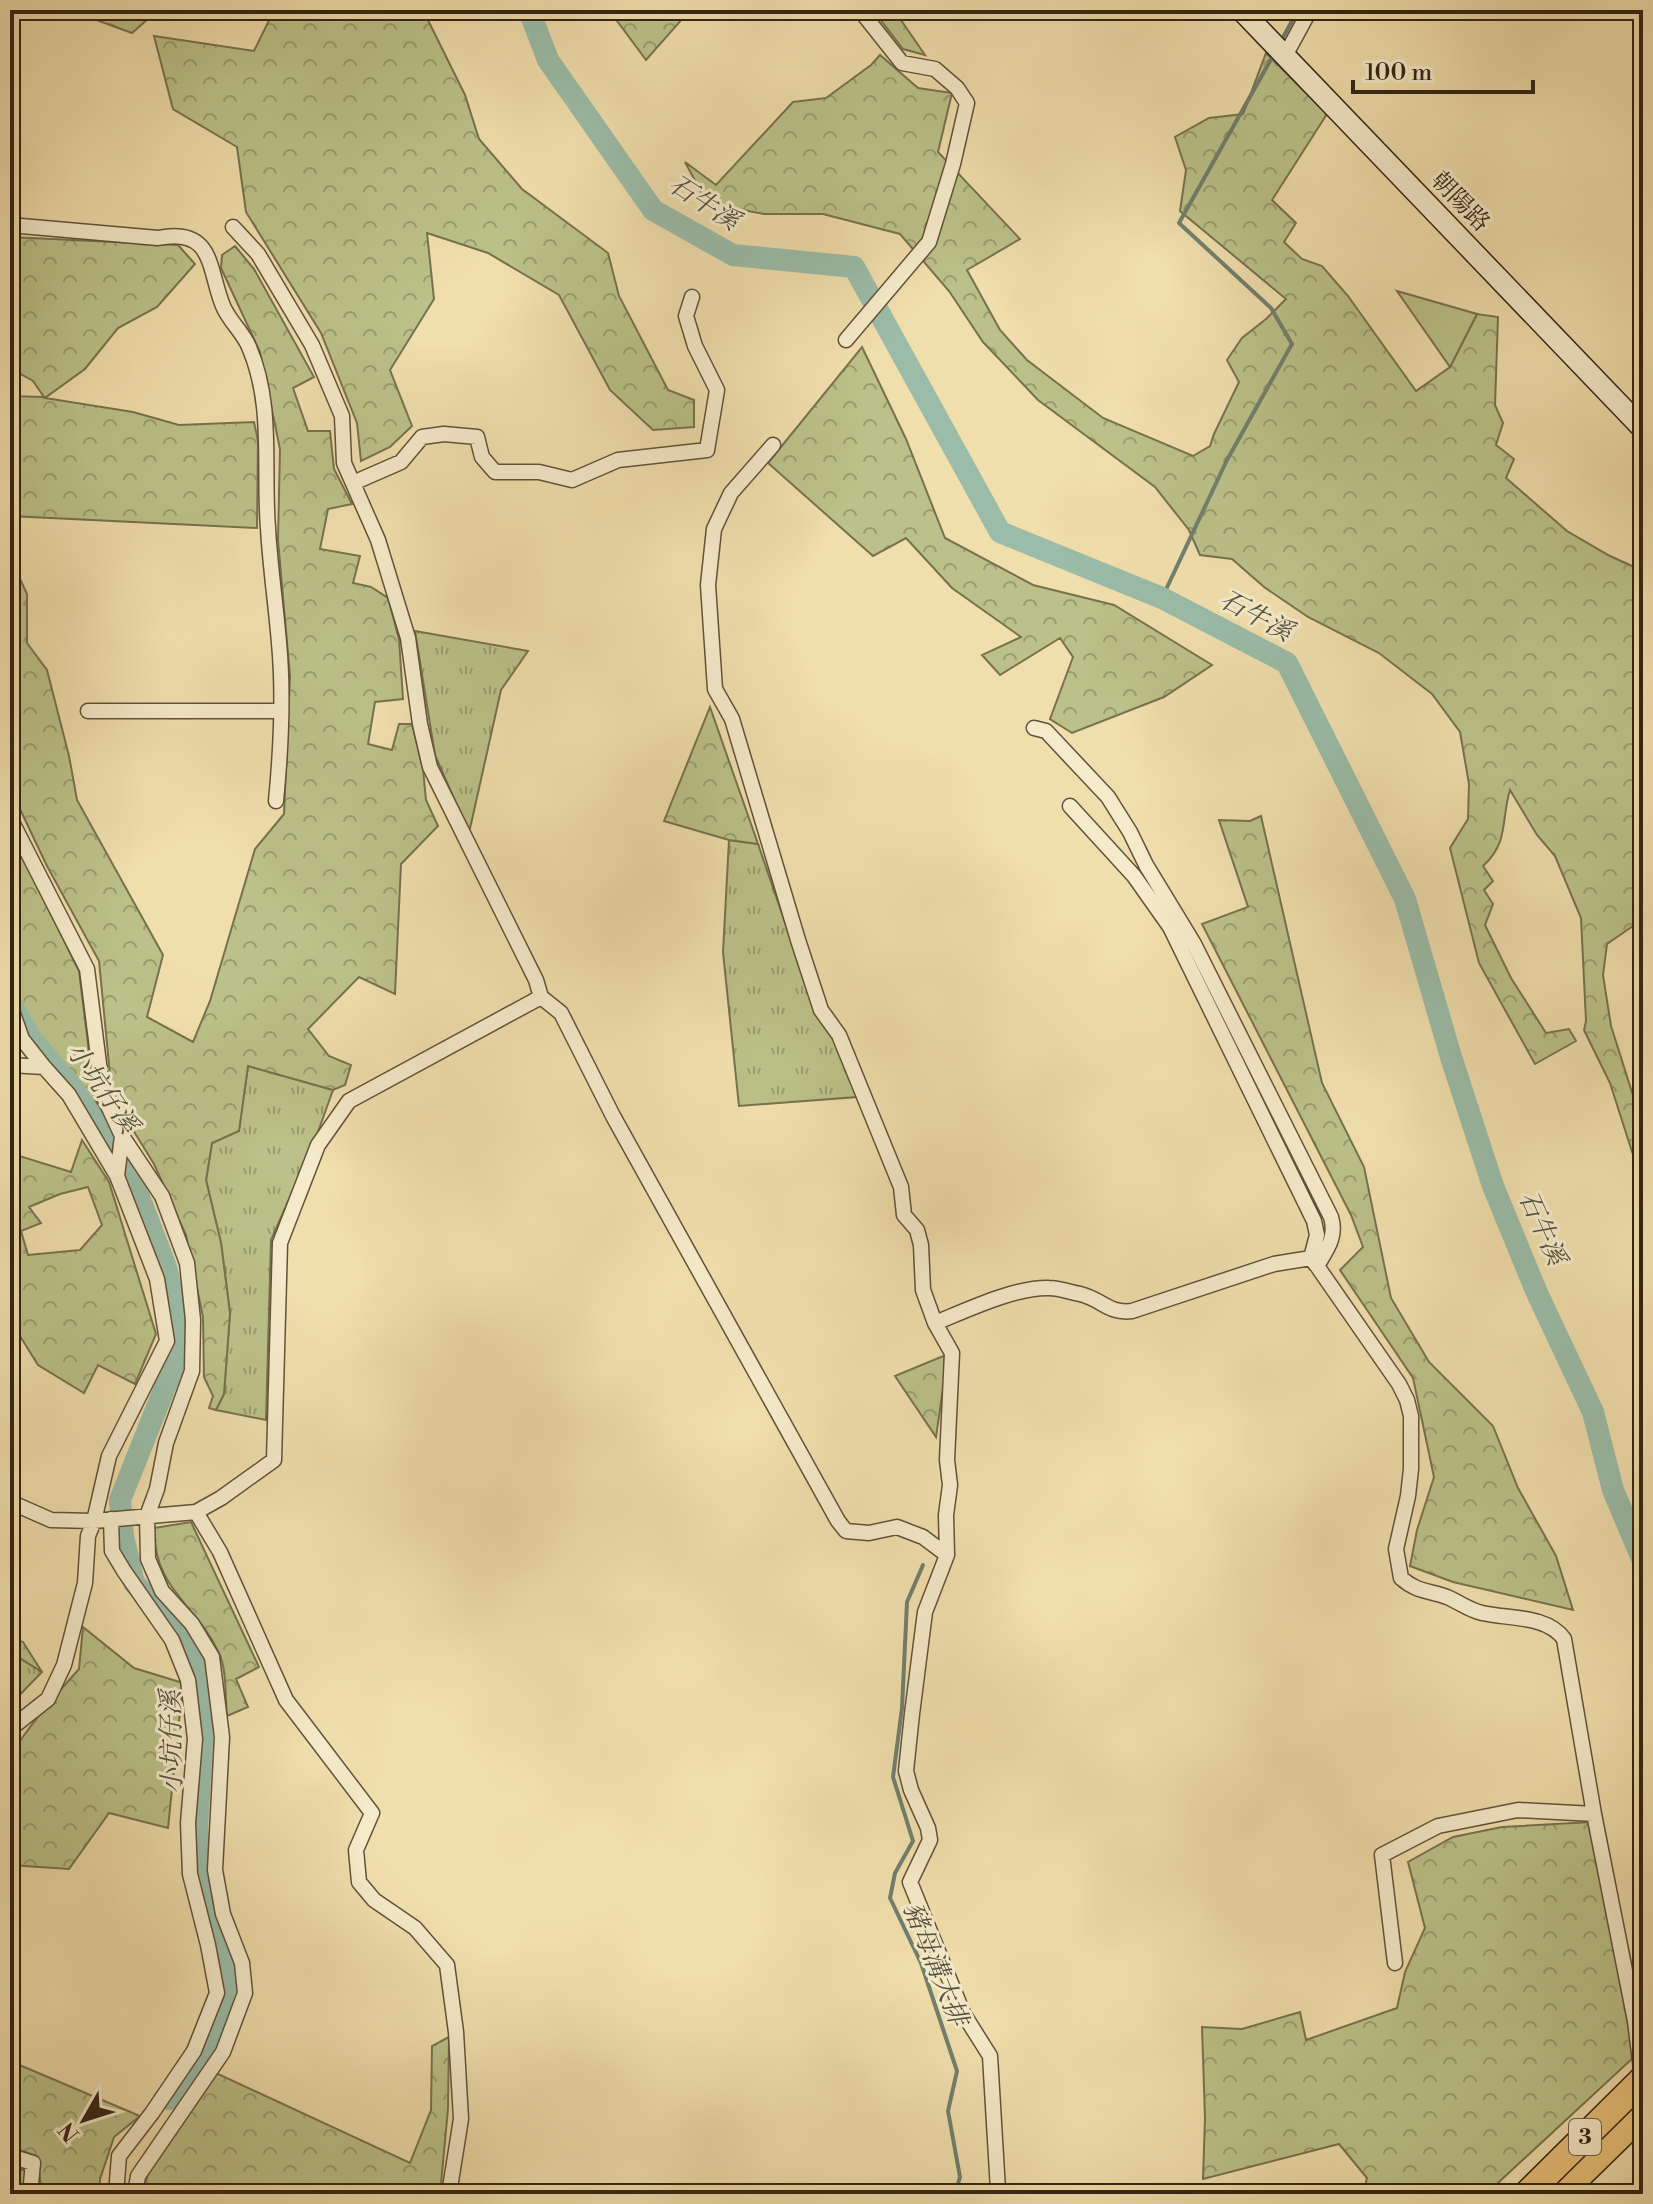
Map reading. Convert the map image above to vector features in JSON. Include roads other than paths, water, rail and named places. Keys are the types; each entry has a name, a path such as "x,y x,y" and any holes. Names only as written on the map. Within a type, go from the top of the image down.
{"highway":[{"name":"3","path":"1527,2194 1643,2079"},
{"name":"3","path":"1560,2194 1643,2113"}],"main road":[{"name":"朝陽路","path":"1241,10 1643,429"}],"street":[{"path":"846,340 929,242 953,164 967,103 957,88 935,69 902,63 860,10"},
{"path":"1285,56 1310,10"},
{"path":"10,225 158,238 178,234 198,245 210,258 223,307 249,345 262,394 268,446 267,525 279,647 281,756 276,801"},
{"path":"233,227 258,254 312,345 342,416 344,463 378,540 408,638 420,724 430,767 536,980 541,997 561,1013 613,1116 838,1521 846,1531 869,1533 897,1527 923,1537 947,1555"},
{"path":"353,483 401,462 422,437 444,434 477,437 482,457 495,472 539,472 572,480 618,460 707,450 717,390 695,346 686,316 692,297"},
{"path":"773,445 731,493 714,529 708,585 715,689 732,719 821,1010 839,1035 901,1187 904,1215 917,1230 921,1245 923,1290 935,1323 952,1353 947,1555 925,1612 906,1771 930,1840 910,1882 963,2013 990,2056 998,2190 995,2194"},
{"path":"88,711 280,711"},
{"path":"935,1323 1027,1291 1050,1288 1087,1296 1117,1312 1132,1311 1274,1264 1314,1262 1331,1242 1335,1230 1194,944 1108,797 1046,731 1034,728"},
{"path":"1070,806 1134,876 1170,927 1314,1221 1317,1235 1314,1262 1407,1400 1411,1416 1411,1469 1396,1549 1401,1578 1414,1589 1446,1597 1480,1612 1544,1623 1557,1630 1564,1639 1594,1814 1635,2021 1643,2085"},
{"path":"10,818 87,969 103,1095 122,1136 162,1196 187,1263 193,1320 192,1371 166,1443 157,1489 147,1516 148,1559 162,1591 192,1624 212,1657 222,1737 215,1870 223,1914 242,1963 245,1993 223,2052 138,2176 135,2194"},
{"path":"10,1502 51,1520 94,1521 196,1512 274,1460 280,1243 318,1145 349,1101 541,997"},
{"path":"10,1005 22,1039 69,1095 117,1176 157,1279 167,1341 109,1456 88,1536 85,1583 64,1665 48,1699 10,1729"},
{"path":"10,1065 44,1067"},
{"path":"117,1176 122,1136"},
{"path":"196,1512 220,1552 286,1700 372,1813 356,1850 359,1882 374,1900 415,1928 447,1965 456,2032 461,2119 449,2194"},
{"path":"111,1519 112,1551 172,1640 188,1680 195,1739 188,1823 190,1874 217,1993 194,2051 119,2156 116,2194"},
{"path":"1395,1963 1382,1855 1438,1826 1518,1810 1594,1814"},
{"path":"10,2156 33,2163 30,2194"}],"waterway":[{"name":"石牛溪","path":"529,10 548,60 653,210 733,255 854,267 1000,532 1162,598 1287,663 1405,899 1493,1186 1537,1293 1593,1412 1613,1490 1643,1561"},
{"path":"1280,43 1298,10"},
{"path":"1162,598 1227,460 1292,344 1271,308 1179,223 1274,54"},
{"name":"小坑仔溪","path":"12,1005 31,1039 72,1087 136,1189 166,1267 178,1321 177,1357 120,1500 123,1536 134,1583 172,1623 192,1656 205,1696 197,1828 200,1881 223,1956 226,1988 204,2049 169,2099"},
{"name":"豬母溝大排","path":"923,1565 907,1602 902,1708 893,1777 913,1841 895,1873 890,1898 921,1963 957,2071 948,2111 960,2177 955,2194"}]}
